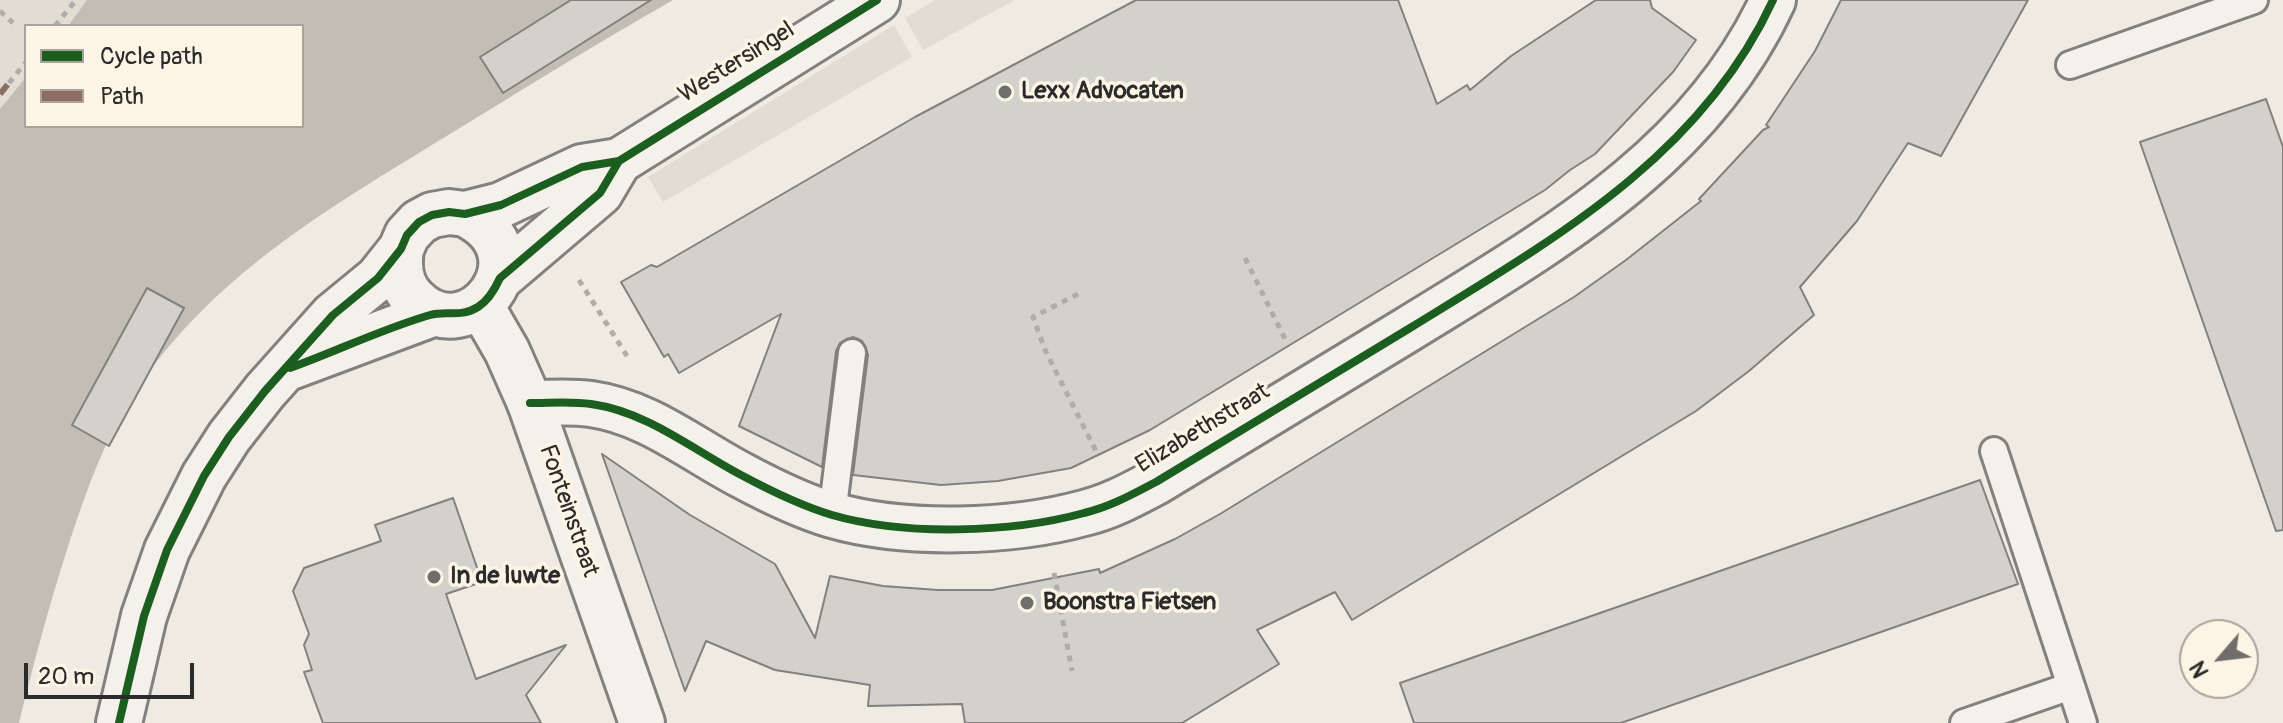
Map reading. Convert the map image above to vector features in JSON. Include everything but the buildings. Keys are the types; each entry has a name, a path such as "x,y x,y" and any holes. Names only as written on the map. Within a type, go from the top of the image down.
{"street":[{"name":"Westersingel","path":"119,723 144,616 167,550 204,476 229,437 265,391 333,315 378,278 419,222 432,215 449,212 465,214 501,205 582,167 619,161 877,0"},
{"name":"Elizabethstraat","path":"530,403 588,403 644,419 743,476 832,515 879,524 965,530 1045,522 1085,513 1122,500 1156,482 1582,219 1640,174 1679,136 1736,64 1773,0"},
{"name":"Westersingel","path":"286,369 435,313 451,315 490,292 600,193 619,161"},
{"path":"465,214 491,232 499,246 502,262 490,292"},
{"path":"401,249 399,265 402,281 421,306 435,313"},
{"name":"Fonteinstraat","path":"490,292 507,351 530,403 642,723"}],"lane":[{"path":"2070,65 2203,8 2254,0"},
{"path":"832,515 852,353"},
{"path":"1994,451 2083,723"},
{"path":"1964,723 2071,686"}],"path":[{"path":"57,24 76,0"},
{"path":"0,11 13,23"},
{"path":"9,83 24,64"},
{"path":"1245,258 1288,346"},
{"path":"574,273 635,365"},
{"path":"1078,294 1033,317 1045,350 1122,500"},
{"path":"1055,579 1072,671"}],"shaded area":[{"path":"0,0 87,0 69,24 24,24 24,79 0,109"},
{"path":"87,0 673,0 501,102 314,220 233,281 196,316 162,355 131,398 113,430 65,555 19,723 0,723 0,109 24,79 24,128 304,128 304,24 69,24"},
{"path":"935,0 1015,0 923,50 905,18"},
{"path":"894,25 912,57 663,202 648,177"}],"marked path":[{"path":"0,94 9,83"}],"cycle path":[{"path":"119,723 144,616 167,550 204,476 229,437 265,391 333,315 378,278 419,222 432,215 449,212 465,214 501,205 582,167 619,161 877,0"},
{"path":"530,403 583,403 632,415 776,493 832,515 861,522 925,529 991,528 1055,520 1094,510 1156,482 1410,328 1568,227 1664,150 1706,105 1743,56 1773,0"},
{"path":"290,368 412,321 478,307 491,294 500,278 600,193 619,161"}],"place":[{"name":"Lexx Advocaten","path":"1005,92"},
{"name":"In de luwte","path":"434,577"},
{"name":"Boonstra Fietsen","path":"1027,603"}]}
